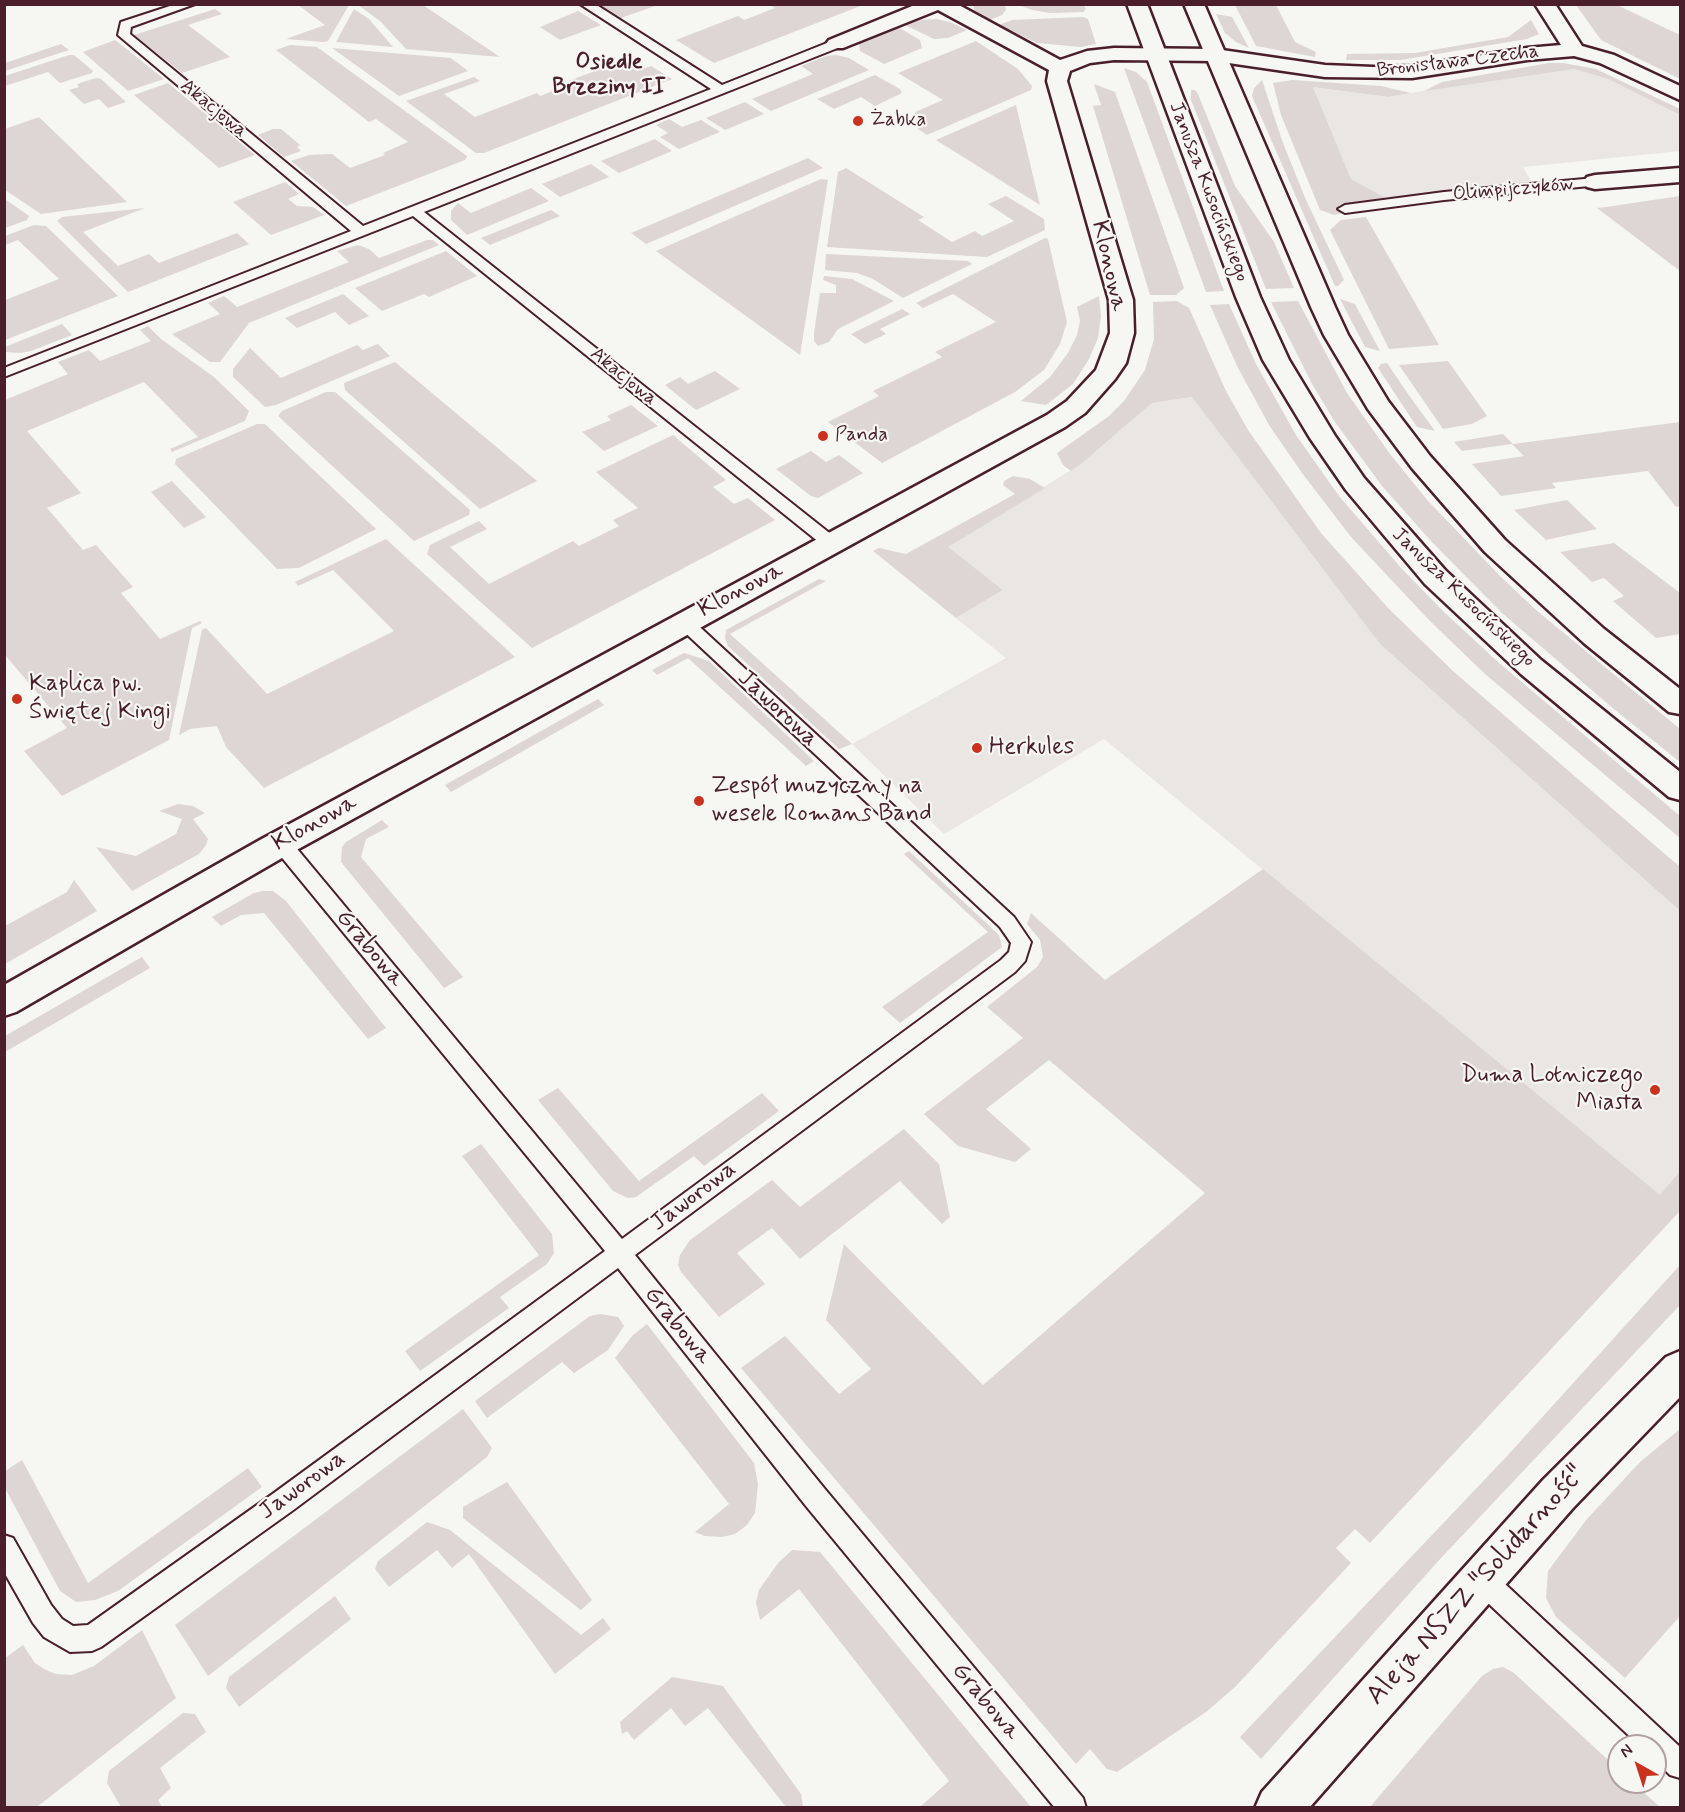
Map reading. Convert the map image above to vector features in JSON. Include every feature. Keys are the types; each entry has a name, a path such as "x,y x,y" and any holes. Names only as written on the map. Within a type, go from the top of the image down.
{"street":[{"path":"836,44 936,4"},
{"path":"941,4 1060,68 1087,57 1155,54"},
{"name":"Janusza Kusocińskiego","path":"1137,4 1248,297 1276,360 1297,397 1355,484 1435,577 1481,621 1532,667 1680,789"},
{"path":"1194,4 1323,307 1377,404 1421,462 1495,546 1594,636 1680,704"},
{"path":"1545,4 1575,50"},
{"name":"Bronisława Czecha","path":"1155,54 1215,55 1325,71 1373,74 1412,72 1527,54 1575,50 1607,59 1680,94"},
{"name":"Klonowa","path":"4,1002 282,843 684,622 1056,422 1090,393 1113,363 1122,333 1121,300 1057,81 1060,68"},
{"name":"Olimpijczyków","path":"1595,182 1680,175"},
{"name":"Aleja NSZZ \"Solidarność\"","path":"1278,1808 1558,1494 1680,1370"}],"lane":[{"name":"Akacjowa","path":"189,4 125,25 124,35 362,232"},
{"path":"586,4 721,90"},
{"path":"4,373 836,44"},
{"name":"Olimpijczyków","path":"1345,209 1452,195 1595,182"},
{"name":"Akacjowa","path":"415,211 831,543"},
{"name":"Jaworowa","path":"4,1547 42,1614 53,1628 70,1638 92,1638 282,1502 1008,966 1018,955 1021,942 1006,921 684,622"},
{"name":"Grabowa","path":"282,843 619,1252 823,1506 1073,1808"},
{"path":"1481,1579 1680,1765"}],"shaded area":[{"path":"595,4 658,5 618,19"},
{"path":"298,5 349,5 328,41 324,42 286,39 325,25"},
{"path":"358,5 423,5 500,57 406,49 380,21"},
{"path":"770,5 863,5 714,63 676,40 738,16 744,20 775,8"},
{"path":"973,5 1005,5 1006,10 1002,15 990,20 975,12"},
{"path":"1018,5 1084,5 1086,9 1083,12 1050,13"},
{"path":"1235,5 1276,5 1295,42 1316,52 1315,57 1256,46"},
{"path":"1576,5 1617,5 1680,35 1680,79 1601,40"},
{"path":"215,9 222,14 188,25 230,57 182,73 134,35"},
{"path":"354,9 369,19 393,47 336,42"},
{"path":"578,11 601,25 560,40 540,27"},
{"path":"1216,14 1232,17 1249,48 1236,42 1225,33"},
{"path":"1083,17 1088,19 1096,44 1081,47 1037,43 999,25 1012,20"},
{"path":"936,19 950,22 967,30 948,38 934,39 905,25 920,20"},
{"path":"1531,20 1539,34 1527,39 1401,60 1346,60 1347,54 1415,53 1508,37"},
{"path":"898,27 920,40 922,48 884,64 860,51 859,44 863,41"},
{"path":"115,40 164,79 128,91 83,52"},
{"path":"976,41 1018,69 1032,86 1031,90 927,135 918,129 915,112 943,100 898,73"},
{"path":"61,44 69,50 5,71 5,63"},
{"path":"290,45 317,47 467,156 465,160 346,206 291,161 309,155 332,154 350,168 385,155 383,153 408,142 376,119 369,122 276,50"},
{"path":"332,48 451,58 468,71 399,96"},
{"path":"74,55 93,71 92,73 60,83 48,72 5,86 5,76"},
{"path":"836,55 849,58 869,70 771,111 752,99 813,74 801,66 826,56"},
{"path":"636,56 643,60 629,66 637,71 651,66 672,79 484,153 476,153 406,101 474,77 480,81 444,94 475,117 537,93 540,96 571,84 568,81"},
{"path":"1549,63 1596,69 1680,109 1680,115 1608,79 1574,69 1424,91 1442,82"},
{"path":"1124,68 1136,72 1147,82 1224,291 1206,292"},
{"path":"1574,69 1608,79 1680,115 1680,151 1523,167 1532,183 1386,198 1351,179 1313,87 1388,97 1487,80"},
{"path":"875,75 900,89 902,93 875,106 861,97 834,109 817,99"},
{"path":"96,78 101,79 126,102 108,108 99,99 84,104 69,90 79,87 77,84"},
{"path":"1262,80 1283,143 1306,200 1344,280 1338,286 1335,286 1252,96 1254,88"},
{"path":"1292,80 1381,86 1411,93 1388,97 1313,87 1351,179 1386,198 1339,205 1343,213 1334,215 1320,210 1281,115 1273,83"},
{"path":"168,83 255,155 219,168 134,95"},
{"path":"1094,84 1115,92 1184,288 1176,295 1150,295 1093,106 1101,105"},
{"path":"1191,90 1195,90 1198,94 1235,186 1274,242 1294,288 1266,289 1191,100"},
{"path":"745,102 764,114 725,130 706,118"},
{"path":"1016,105 1040,205 936,140"},
{"path":"39,117 127,202 41,214 5,190 5,129"},
{"path":"669,119 682,127 701,120 720,132 679,149 660,137 668,133 656,125"},
{"path":"273,129 281,129 300,145 297,147 301,151 284,157 258,135"},
{"path":"655,139 672,151 619,173 601,161"},
{"path":"808,158 823,168 646,244 631,233"},
{"path":"591,164 609,177 560,197 542,184"},
{"path":"846,168 924,217 918,220 952,242 975,231 982,236 1014,221 988,204 1006,196 1044,219 1045,230 987,257 827,247 838,172"},
{"path":"821,179 828,180 800,355 656,251"},
{"path":"285,182 299,194 288,199 297,206 313,207 324,215 271,235 233,202"},
{"path":"531,188 549,201 467,235 451,220 451,211 458,203 471,213"},
{"path":"1680,196 1680,271 1597,208 1606,207"},
{"path":"5,199 29,216 27,220 5,228"},
{"path":"145,208 83,232 118,266 149,254 159,263 237,233 249,244 128,292 57,221 62,217"},
{"path":"551,210 560,216 490,245 481,238"},
{"path":"1366,217 1439,345 1389,349 1330,230 1341,220"},
{"path":"34,225 46,226 118,296 5,340 5,300 59,279 18,240 5,245 5,236"},
{"path":"1045,238 1048,239 1067,322 1060,344 1044,370 1015,392 882,463 828,422 879,396 873,391 942,357 935,352 996,322 953,294 923,308 916,303"},
{"path":"427,240 433,240 439,245 249,323 220,362 210,362 172,334 220,314 208,303 224,296 237,307 349,262 337,251 358,245 369,249 379,258"},
{"path":"446,251 477,276 429,297 424,294 382,311 355,288"},
{"path":"826,254 968,261 972,264 903,298 873,279 857,273 825,270"},
{"path":"824,276 852,279 894,301 838,329 829,342 818,346 814,341 814,333 820,293 836,293 836,285 823,280"},
{"path":"343,294 369,316 349,325 335,312 297,328 285,318"},
{"path":"1099,296 1101,316 1098,338 1089,359 1073,384 1046,405 1021,401 1050,377 1068,353 1077,335 1080,321 1077,307"},
{"path":"1340,299 1355,304 1380,351 1365,347"},
{"path":"1177,301 1189,308 1225,389 1248,430 1321,533 1389,609 1454,672 1680,867 1680,911 1380,644 1192,397 1152,403 1071,471 1063,465 1057,453 1109,416 1124,401 1145,370 1154,339 1153,302"},
{"path":"1298,301 1347,393 1390,454 1428,501 1536,610 1680,729 1680,762 1615,710 1502,613 1431,541 1382,486 1335,422 1312,384 1271,302"},
{"path":"1229,304 1256,364 1296,435 1339,496 1402,569 1443,611 1498,662 1680,816 1680,838 1485,674 1429,620 1351,537 1269,425 1237,366 1210,305"},
{"path":"902,309 910,314 880,329 886,334 865,344 851,334"},
{"path":"62,324 72,335 31,351 5,352 5,347"},
{"path":"148,326 161,339 214,377 249,411 245,421 172,452 170,449 198,437 144,382 27,431 81,493 47,508 83,550 96,545 133,587 121,593 160,639 200,621 202,623 192,628 169,740 62,796 24,751 67,728 5,655 5,400 68,374 58,362 89,350 100,361 151,341 140,330"},
{"path":"378,344 390,356 276,405 265,407 233,377 233,369 250,348 281,378 357,345 363,350"},
{"path":"1448,361 1487,416 1472,424 1443,429 1399,365"},
{"path":"395,362 537,481 480,509 345,390 344,383"},
{"path":"1387,363 1435,431 1417,427 1378,368 1381,364"},
{"path":"715,371 740,389 696,410 665,385 680,377 688,384"},
{"path":"326,392 335,392 470,510 469,515 414,541 278,416 282,411"},
{"path":"1192,397 1380,644 1680,911 1680,1171 1660,1196 1104,739 944,834 852,744 1006,658 956,618 1003,590 947,547 1081,464 1152,403"},
{"path":"631,405 658,426 604,451 582,432 611,420 607,416"},
{"path":"1680,422 1680,506 1676,507 1648,471 1552,483 1556,488 1501,496 1472,464 1524,456 1512,444 1462,451 1454,442 1503,434 1513,444"},
{"path":"257,424 265,424 376,529 299,568 277,569 175,464 176,459"},
{"path":"673,435 726,480 713,487 734,504 748,498 775,520 532,648 427,554 430,545 479,521 487,529 450,547 489,584 573,541 579,546 619,526 613,520 638,508 596,472"},
{"path":"811,451 826,462 839,455 863,473 818,498 811,496 776,469"},
{"path":"1013,476 1030,479 1045,488 948,547 1003,590 956,618 873,551 879,548 906,554 1015,494 1003,485 1004,481"},
{"path":"172,481 206,517 184,528 151,492"},
{"path":"1567,500 1597,529 1546,540 1514,510"},
{"path":"386,539 515,657 264,788 226,747 217,726 190,729 179,735 202,630 206,628 267,694 394,631 333,570 298,586 295,582"},
{"path":"1614,543 1680,593 1680,634 1656,638 1613,601 1624,596 1604,578 1592,582 1560,552"},
{"path":"819,579 826,581 730,634 852,744 839,749 728,646 725,638 726,630"},
{"path":"684,653 709,661 814,761 806,766 688,658 657,675 652,670"},
{"path":"598,699 604,705 451,792 445,785"},
{"path":"178,804 193,806 205,813 193,819 208,839 206,845 199,854 132,891 96,847 136,856 176,834 182,819 159,811"},
{"path":"382,820 389,827 366,839 361,857 463,977 444,988 341,862 342,847 346,842"},
{"path":"909,851 999,935 1002,947 900,1023 882,1007 988,932 904,854"},
{"path":"1263,869 1660,1195 1680,1171 1680,1211 1370,1543 1355,1529 1336,1548 1351,1563 1235,1687 1206,1712 1117,1772 1107,1769 1090,1749 1076,1764 741,1368 785,1336 839,1394 871,1369 826,1320 844,1244 983,1385 1205,1193 1049,1060 986,1109 1031,1149 1015,1162 958,1146 924,1114 1023,1038 987,1007 1037,967 1043,957 1040,940 1027,924 1031,913 1105,980"},
{"path":"74,880 97,911 5,964 5,926 67,892"},
{"path":"273,891 286,901 386,1028 368,1039 264,913 241,915 221,926 212,917 254,893"},
{"path":"142,957 150,968 5,1052 5,1036"},
{"path":"558,1088 639,1181 762,1093 779,1111 704,1166 694,1156 636,1197 628,1198 613,1191 538,1100"},
{"path":"904,1129 939,1164 950,1217 942,1224 900,1181 800,1259 772,1228 737,1253 765,1284 719,1317 681,1272 678,1265 680,1255 690,1240 772,1180 800,1207"},
{"path":"481,1144 552,1234 554,1253 547,1264 500,1297 509,1308 420,1371 405,1351 539,1255 462,1156"},
{"path":"1680,1265 1680,1305 1442,1557 1261,1759 1240,1737 1508,1455"},
{"path":"600,1314 618,1317 624,1326 608,1350 574,1373 562,1362 487,1418 475,1401 590,1316"},
{"path":"647,1324 754,1463 758,1484 755,1513 747,1525 735,1534 722,1537 705,1536 695,1532 729,1504 615,1358 633,1335"},
{"path":"463,1409 492,1448 487,1457 208,1676 175,1625"},
{"path":"1680,1429 1680,1616 1625,1678 1556,1617 1546,1598 1548,1571 1587,1519 1640,1462"},
{"path":"22,1460 88,1583 248,1468 262,1487 118,1591 95,1600 76,1602 60,1591 5,1488 5,1471"},
{"path":"507,1482 592,1600 581,1610 463,1518 463,1507"},
{"path":"427,1522 450,1530 581,1635 603,1618 611,1629 555,1674 469,1554 452,1568 437,1550 389,1587 375,1569 378,1561"},
{"path":"792,1550 820,1552 1031,1807 920,1807 949,1781 799,1589 760,1620 756,1603 759,1590 778,1563"},
{"path":"335,1596 351,1619 239,1707 226,1688 229,1677"},
{"path":"142,1630 176,1698 37,1807 5,1807 5,1658 23,1645 35,1663 46,1670 56,1674 72,1675 94,1666"},
{"path":"1503,1667 1514,1673 1607,1759 1607,1794 1645,1794 1660,1807 1370,1807 1482,1676 1493,1669"},
{"path":"672,1677 723,1686 801,1794 803,1807 786,1807 708,1708 685,1726 671,1708 634,1740 627,1731 622,1734 620,1722"},
{"path":"183,1713 195,1714 206,1732 160,1768 171,1788 158,1800 162,1807 121,1807 107,1783 109,1771"}],"place":[{"name":"Żabka","path":"858,121"},
{"name":"Panda","path":"823,436"},
{"name":"Kaplica pw. Świętej Kingi","path":"17,699"},
{"name":"Herkules","path":"977,748"},
{"name":"Zespół muzyczny na wesele Romans Band","path":"699,801"},
{"name":"Duma Lotniczego Miasta","path":"1655,1090"}],"district":[{"name":"Osiedle Brzeziny II","path":"609,76"}]}
